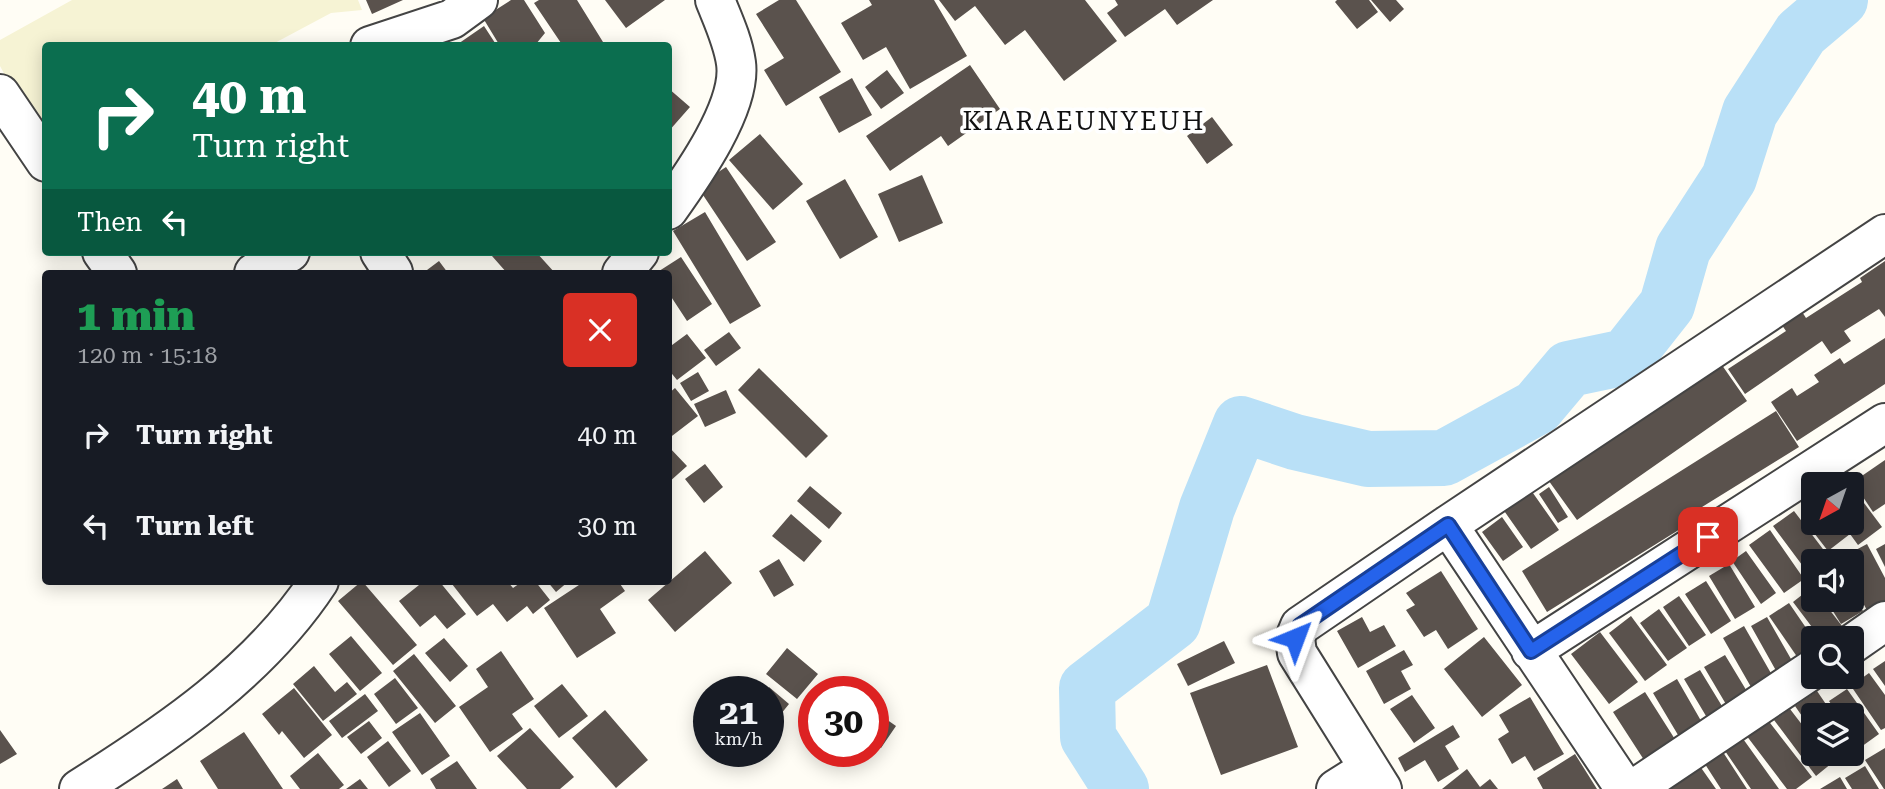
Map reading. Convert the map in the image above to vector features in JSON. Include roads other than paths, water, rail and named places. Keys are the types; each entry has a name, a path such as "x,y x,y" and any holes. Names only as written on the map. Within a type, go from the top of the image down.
{"street":[{"path":"382,42 452,19 478,0"},
{"path":"672,204 710,146 730,103 736,80 731,40 715,0"},
{"path":"0,94 10,130 42,158"},
{"path":"1336,789 1375,779 1297,653 1295,638 1300,626 1885,234"},
{"path":"259,270 283,256"},
{"path":"624,270 636,256"},
{"path":"1531,651 1885,422"},
{"path":"1448,525 1625,789"},
{"path":"79,789 157,739 205,704 300,610 316,585"},
{"path":"1864,636 1885,621"},
{"path":"1634,789 1801,678"}],"waterway":[{"path":"1121,789 1088,737 1087,688 1173,622 1207,508 1241,424 1295,442 1368,459 1444,458 1537,407 1569,369 1626,357 1667,305 1683,249 1729,178 1750,112 1801,33 1840,0"}],"district":[{"name":"KIARAEUNYEUH","path":"1084,121"}]}
